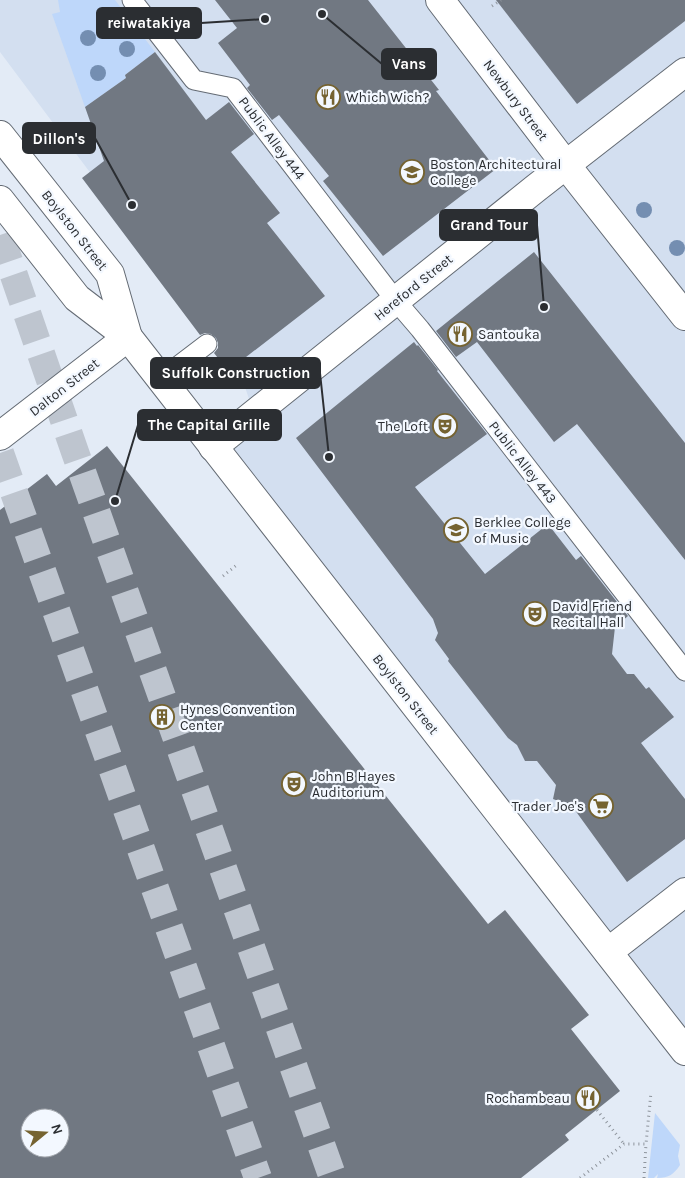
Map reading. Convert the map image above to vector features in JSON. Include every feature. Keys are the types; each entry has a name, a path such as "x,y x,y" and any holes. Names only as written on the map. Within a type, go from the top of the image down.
{"main road":[{"name":"Newbury Street","path":"440,0 566,165 685,316"},
{"name":"Hereford Street","path":"213,447 536,188 685,72"},
{"name":"Boylston Street","path":"0,134 110,274 128,337"},
{"name":"Boylston Street","path":"0,200 77,298 128,337 685,1051"},
{"name":"Dalton Street","path":"0,436 128,337"},
{"path":"608,952 685,892"}],"lane":[{"name":"Public Alley 444","path":"132,0 194,80 233,88 396,301"},
{"name":"Public Alley 443","path":"396,301 685,671"},
{"path":"161,379 207,344"}],"path":[{"path":"492,6 500,0"},
{"path":"76,124 81,140"},
{"path":"223,576 238,564"},
{"path":"644,1178 651,1092"},
{"path":"597,1110 624,1144"},
{"path":"580,1178 624,1144 646,1144"}],"shaded area":[{"path":"0,0 685,0 685,1032 213,447 254,414 240,372 180,291 172,297 132,244 139,238 0,52"},
{"path":"58,0 115,0 155,52 125,75 126,78 85,107 52,14 60,12"},
{"path":"655,1113 680,1145 678,1156 680,1165 668,1176 657,1178 658,1174 654,1178 648,1178"}],"building":[{"path":"215,0 368,0 439,90 436,91 496,169 383,256 323,181 329,176 279,115 272,120 247,88 250,85 218,43 237,28"},
{"path":"496,0 685,0 685,21 577,104"},
{"path":"155,52 206,120 229,102 254,134 231,152 280,213 267,223 325,296 228,371 214,353 218,348 216,338 211,334 205,333 200,335 82,178 104,161 85,107 126,78 125,75"},
{"path":"534,252 685,443 685,560 577,424 554,442 477,342 456,357 436,331"},
{"name":"Berklee College of Music","path":"414,342 487,434 415,487 485,574 548,524 576,560 581,556 628,616 615,627 612,654 627,674 634,674 646,689 649,687 674,717 641,743 685,799 685,839 627,882 572,806 553,799 556,785 537,761 525,761 517,745 508,738 448,661 449,659 435,640 438,633 433,619 296,438"},
{"name":"Hynes Convention Center","path":"107,446 488,924 505,910 589,1015 571,1029 620,1091 565,1135 569,1140 521,1178 0,1178 0,510 47,474 56,486"}],"tunnel":[{"path":"0,235 75,452 333,1178"},
{"path":"0,453 258,1178"}],"place":[{"name":"Vans","path":"322,14"},
{"name":"reiwatakiya","path":"265,19"},
{"name":"Which Wich?","path":"328,97"},
{"name":"Boston Architectural College","path":"412,172"},
{"name":"Dillon's","path":"132,205"},
{"name":"Grand Tour","path":"544,307"},
{"name":"Santouka","path":"460,334"},
{"name":"The Loft","path":"445,426"},
{"name":"Suffolk Construction","path":"329,457"},
{"name":"The Capital Grille","path":"115,501"},
{"name":"Berklee College of Music","path":"456,530"},
{"name":"David Friend Recital Hall","path":"535,614"},
{"name":"Hynes Convention Center","path":"162,717"},
{"name":"John B Hayes Auditorium","path":"294,784"},
{"name":"Trader Joe's","path":"601,806"},
{"name":"Rochambeau","path":"588,1098"}]}
